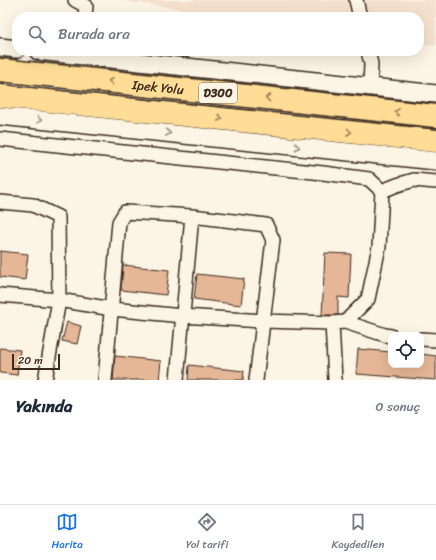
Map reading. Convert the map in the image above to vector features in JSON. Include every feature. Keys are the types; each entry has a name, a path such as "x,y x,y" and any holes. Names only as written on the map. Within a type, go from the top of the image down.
{"highway":[{"name":"Ipek Yolu","path":"0,70 436,116"},
{"name":"Ipek Yolu","path":"0,96 436,141"}],"street":[{"path":"356,0 359,12"},
{"path":"0,47 12,48"},
{"path":"110,56 436,94"},
{"path":"369,56 371,64 370,87"},
{"path":"0,116 436,161"},
{"path":"0,139 369,179 382,191 380,247 368,299 345,322"},
{"path":"382,191 414,180 436,182"},
{"path":"0,202 32,205 58,216 59,300 45,380"},
{"path":"105,380 119,222 125,212 192,216 266,225 273,240 256,380"},
{"path":"177,380 192,216"},
{"path":"0,295 59,300 182,316 264,321 345,322 388,336"},
{"path":"332,323 335,380"},
{"path":"424,339 436,340"}],"shaded area":[{"path":"117,0 436,0 436,46 424,45 424,12 200,12"}],"building":[{"path":"0,251 28,254 25,280 0,277"},
{"path":"325,253 351,254 349,298 338,297 338,315 322,315"},
{"path":"123,265 169,270 166,295 121,290"},
{"path":"197,274 244,279 241,305 194,299"},
{"path":"67,322 81,326 77,344 62,341"},
{"path":"0,348 20,350 17,375 0,373"},
{"path":"358,349 388,352 388,368 424,368 424,354 436,356 436,380 356,374"},
{"path":"115,356 161,361 159,380 113,380"},
{"path":"189,365 244,371 243,380 188,380"}]}
